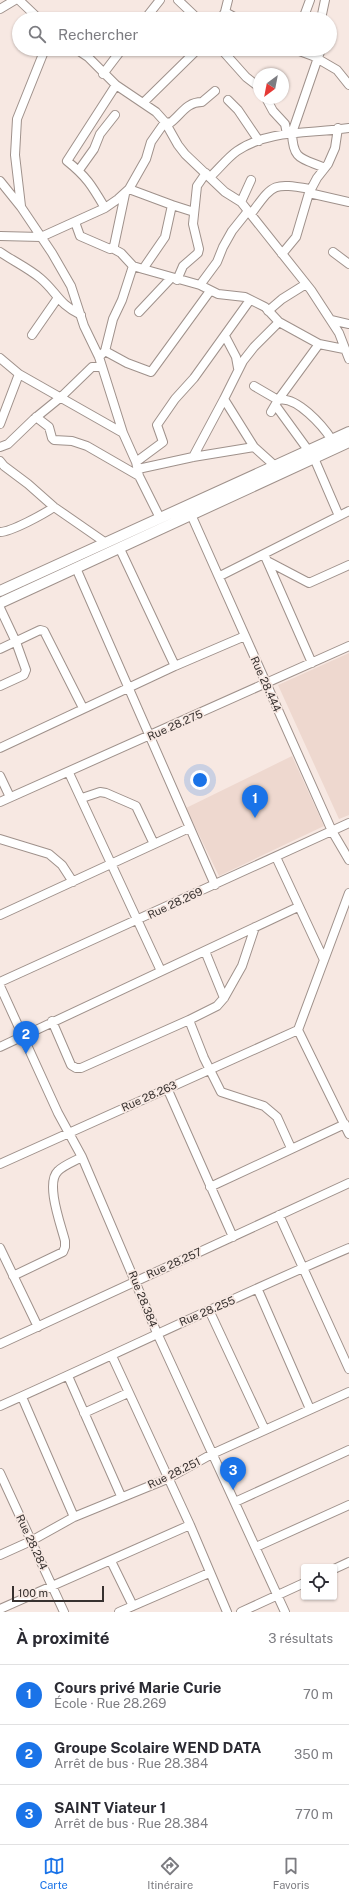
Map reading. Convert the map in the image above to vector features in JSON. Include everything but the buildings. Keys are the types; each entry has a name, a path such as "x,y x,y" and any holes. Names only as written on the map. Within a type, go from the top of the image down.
{"main road":[{"path":"0,603 192,516 311,454 332,440 349,432"},
{"path":"0,591 274,465 349,442"}],"street":[{"path":"0,9 15,0"},
{"path":"19,0 32,12"},
{"path":"151,12 160,0"},
{"path":"178,0 191,12"},
{"path":"224,12 228,0"},
{"path":"306,12 310,0"},
{"path":"322,12 325,0"},
{"path":"21,207 15,155 17,119 42,56"},
{"path":"86,56 103,74 116,85 156,112 165,122 178,145 225,192 241,202 306,284 331,320 349,360"},
{"path":"103,74 117,56"},
{"path":"143,103 187,56"},
{"path":"227,56 246,77 253,82"},
{"path":"312,56 337,70 349,85"},
{"path":"290,133 317,58"},
{"path":"104,208 90,183 79,170 67,161 116,85"},
{"path":"165,122 170,124 188,105 194,102 202,102 215,91"},
{"path":"228,100 238,110 259,141"},
{"path":"269,104 272,111 285,124 290,133 295,154 325,168"},
{"path":"79,170 94,149 100,134 114,115"},
{"path":"112,248 127,192 146,160 151,142 165,122"},
{"path":"282,254 296,237 310,191 317,178 325,168 334,148 338,128"},
{"path":"140,312 174,279 183,266 199,250 193,224 197,186 208,175 236,152 259,141 290,133 349,128"},
{"path":"241,202 251,180"},
{"path":"0,181 21,207 71,286 81,315 99,357 123,433 160,518"},
{"path":"200,285 217,262 232,231 274,186 283,184 349,202"},
{"path":"127,192 194,212"},
{"path":"0,236 41,237 104,208 127,192"},
{"path":"143,269 165,237 172,205"},
{"path":"75,222 80,236 121,253 133,266 174,279 200,285 218,294 240,295 265,307 279,322 319,344 344,349"},
{"path":"0,228 12,237"},
{"path":"0,252 41,279 69,310 81,315"},
{"path":"332,252 349,264"},
{"path":"99,357 105,351 113,319 122,300 130,271 133,266"},
{"path":"268,311 282,298 306,284"},
{"path":"105,351 127,363 151,372 210,291"},
{"path":"32,335 57,298"},
{"path":"138,469 163,442 157,425 175,399 194,378 250,300"},
{"path":"331,320 349,324"},
{"path":"193,457 224,399 238,368 254,347 279,322"},
{"path":"225,336 236,357 238,368"},
{"path":"275,406 319,344"},
{"path":"0,358 19,374 123,433"},
{"path":"0,447 8,444 92,367 102,367"},
{"path":"0,424 19,374"},
{"path":"254,386 275,406 311,454 339,516"},
{"path":"224,399 254,447 274,465"},
{"path":"275,406 283,399 298,406 320,422 332,440"},
{"path":"36,417 48,427 54,440 72,441 87,446 138,469 193,457 254,447"},
{"path":"1,467 28,484 54,506 106,543"},
{"name":"Rue 28.444","path":"187,505 220,576 266,684 332,831 349,860"},
{"path":"0,532 8,531 37,518 54,506"},
{"path":"220,576 349,511"},
{"path":"120,549 175,666"},
{"path":"264,554 269,562 312,663"},
{"path":"269,562 309,583 349,565"},
{"path":"76,568 130,688 149,736 215,885"},
{"path":"0,608 16,642 26,673 0,686"},
{"path":"0,649 40,630 44,631 83,708"},
{"path":"0,748 83,708 245,636"},
{"name":"Rue 28.275","path":"0,802 69,773 349,646"},
{"path":"69,773 113,864 136,921 161,971"},
{"path":"0,776 10,797"},
{"path":"82,798 100,792 106,793 136,806 154,844"},
{"name":"Rue 28.269","path":"0,982 349,823"},
{"path":"0,915 189,828"},
{"path":"0,839 49,854 62,865 73,882"},
{"path":"276,857 324,960"},
{"path":"349,896 298,1030 349,1134"},
{"path":"0,1046 298,907"},
{"path":"52,1021 71,1065 76,1068 82,1068 189,1020 217,1006 224,998 242,966 255,927"},
{"path":"204,950 224,998"},
{"name":"Rue 28.384","path":"0,986 68,1133 82,1157 136,1280 157,1333 285,1612"},
{"path":"189,1020 220,1092 264,1106 272,1112 277,1117 291,1148"},
{"name":"Rue 28.263","path":"0,1164 298,1030"},
{"path":"167,1088 233,1238"},
{"path":"210,1188 291,1148 345,1124"},
{"path":"13,1276 63,1252 65,1241 52,1189 54,1177 58,1171 82,1157"},
{"name":"Rue 28.257","path":"0,1344 136,1280 233,1238 349,1183"},
{"path":"279,1216 349,1369"},
{"path":"0,1248 38,1327"},
{"name":"Rue 28.255","path":"0,1406 112,1356 157,1333 258,1290 349,1248"},
{"path":"258,1290 310,1409"},
{"path":"209,1310 265,1430"},
{"path":"112,1356 167,1479 190,1525 209,1573 227,1612"},
{"path":"68,1376 121,1496"},
{"name":"Rue 28.251","path":"0,1555 31,1541 74,1517 121,1496 167,1479 212,1454 349,1392"},
{"path":"84,1413 128,1393"},
{"path":"22,1396 74,1517"},
{"path":"235,1502 349,1450"},
{"name":"Rue 28.284","path":"0,1473 64,1612"},
{"path":"256,1547 349,1505"},
{"path":"0,1609 190,1525"},
{"path":"111,1561 133,1606"},
{"path":"337,1568 349,1562"},
{"path":"119,1612 209,1573"},
{"path":"241,1612 301,1584"}],"shaded area":[{"path":"349,653 349,815 339,819 278,685"},
{"path":"292,756 324,826 219,876 186,808"}],"place":[{"name":"Cours privé Marie Curie","path":"255,818"},
{"name":"Groupe Scolaire WEND DATA","path":"26,1054"},
{"name":"SAINT Viateur 1","path":"233,1490"}]}
